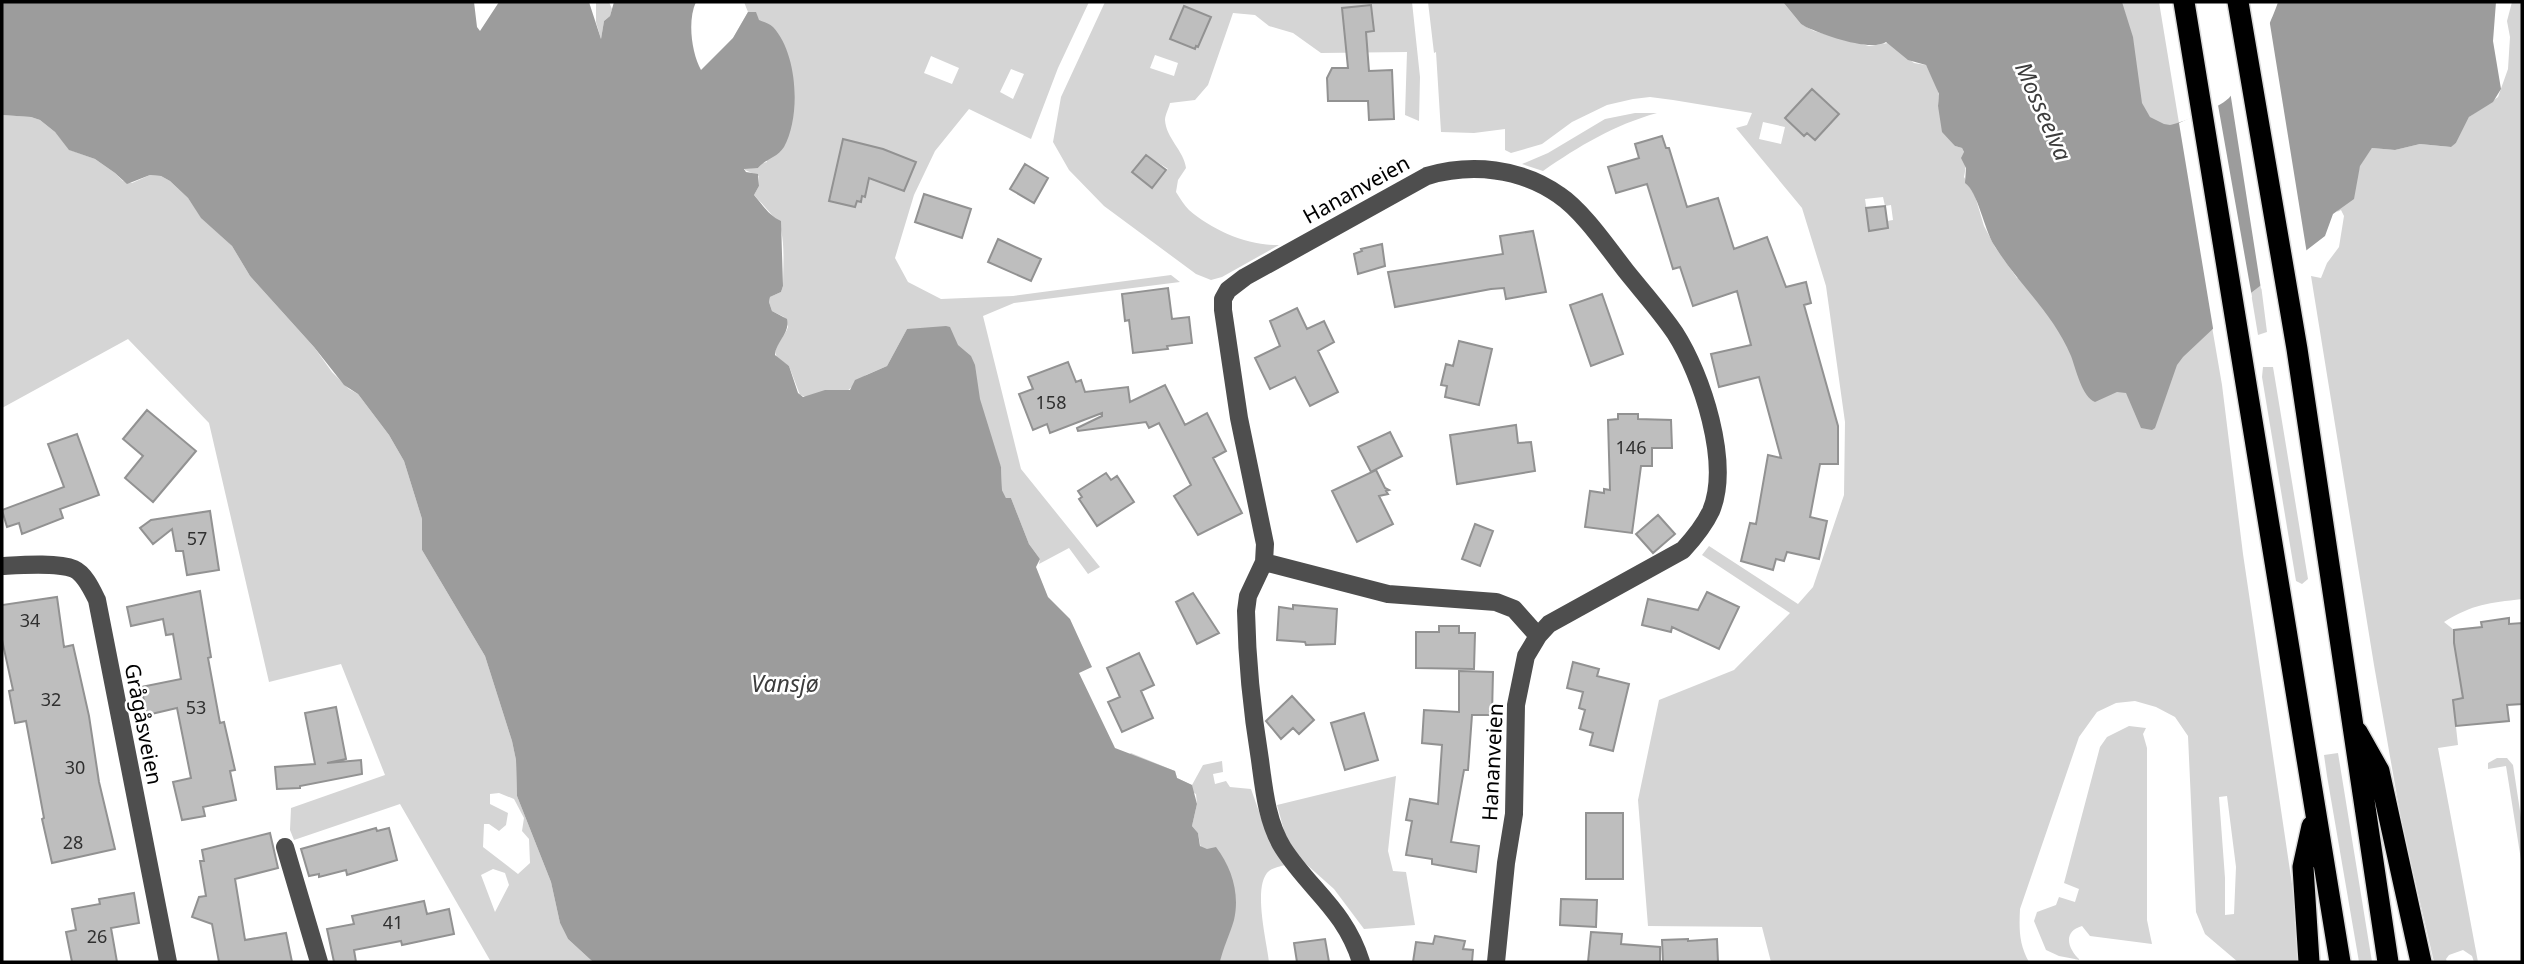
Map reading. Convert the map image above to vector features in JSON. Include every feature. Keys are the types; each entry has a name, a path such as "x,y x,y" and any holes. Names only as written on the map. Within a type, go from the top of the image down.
{"highway":[{"path":"2184,2 2340,962"},
{"path":"2238,2 2297,349 2388,962"},
{"path":"2351,721 2379,771 2421,962"},
{"path":"2309,962 2303,867 2315,813"}],"street":[{"name":"Hananveien","path":"1362,962 1343,922 1284,849 1266,802 1253,715 1246,611 1248,596 1264,562 1265,544 1229,353 1223,299 1228,290 1245,277 1427,176 1485,168 1528,178 1560,195 1597,233 1675,333 1708,404 1716,446 1712,509 1699,532 1684,550 1549,624 1526,656 1516,705 1514,814 1496,962"},
{"path":"1264,562 1388,594 1496,602 1514,610 1538,636"},
{"name":"Grågåsveien","path":"4,566 58,566 76,569 97,600 168,962"},
{"path":"285,847 318,962"}],"shaded area":[{"path":"596,2 609,2 612,9 610,16 604,21 601,39 596,22"},
{"path":"744,2 1089,2 1058,68 1031,139 969,109 935,151 914,195 895,258 908,282 941,299 1013,296 1171,275 1180,282 1014,303 983,316 1021,469 1100,567 1088,574 1069,548 1039,564 1040,559 1029,544 1011,498 1006,498 1002,490 1001,467 920,329 907,329 887,366 866,375 846,392 842,390 806,397 800,395 789,366 777,358 776,353 788,327 784,317 772,311 769,302 770,297 781,292 783,286 781,230 773,216 754,195 759,186 759,176 745,170 745,167 758,168 767,162 718,54 733,38 748,12","holes":["931,56 959,68 952,84 924,73","1011,69 1024,74 1013,99 1000,92","844,139 876,147 865,197 857,201 855,207 829,200","902,157 915,162 904,190 891,186"]},
{"path":"1105,2 1412,2 1420,77 1419,121 1405,115 1407,52 1321,53 1293,33 1269,26 1255,15 1233,13 1208,85 1195,100 1170,103 1166,114 1166,127 1186,168 1178,180 1176,192 1189,210 1219,230 1255,243 1279,245 1222,277 1211,280 1196,274 1104,206 1069,170 1053,142 1061,97","holes":["1371,5 1374,31 1366,32 1366,37 1345,39 1343,8","1155,55 1178,63 1174,76 1150,68","1146,155 1168,169 1152,187 1132,172"]},
{"path":"1428,2 1783,2 1801,24 1814,31 1869,46 1888,43 1914,63 1926,65 1936,85 1938,106 1955,146 1964,151 1964,177 1975,196 1984,226 2017,278 2211,321 2296,911 2298,962 2238,962 2205,934 2196,912 2188,736 2175,717 2156,707 2135,701 2116,703 2097,712 2079,737 2020,909 2020,936 2029,962 1771,962 1762,927 1648,926 1638,800 1659,700 1734,670 1790,613 1702,555 1709,546 1798,604 1813,587 1844,495 1845,422 1826,286 1802,208 1736,128 1747,125 1752,113 1650,97 1633,99 1607,105 1572,122 1542,144 1511,153 1505,150 1505,129 1474,133 1441,132 1436,52 1434,53","holes":["1812,89 1839,114 1815,140 1807,133 1804,136 1788,115","1763,122 1785,127 1781,144 1759,139","1883,197 1885,206 1891,205 1893,220 1887,221 1888,228 1870,231 1865,199","2227,796 2236,867 2234,914 2225,915 2219,797"]},
{"path":"1999,2 2159,2 2179,123 2151,147"},
{"path":"2512,2 2522,2 2522,599 2482,605 2444,622 2454,630 2458,670 2466,698 2453,700 2458,745 2438,748 2478,962 2474,962 2472,956 2463,950 2449,955 2447,962 2434,962 2402,825 2311,276 2321,278 2327,263 2339,247 2344,216 2341,210 2337,212 2356,181 2360,165 2372,148 2395,150 2420,144 2450,147 2456,143 2469,117 2498,97 2508,69 2510,37 2507,21"},
{"path":"1635,113 1657,113 1597,137 1543,171 1522,164 1548,153 1605,119"},
{"path":"2,115 40,120 55,132 70,150 95,159 123,181 132,183 150,175 161,176 170,181 188,198 202,218 232,246 250,276 314,347 332,372 358,394 389,435 404,461 422,519 422,550 485,656 512,741 516,760 517,796 551,882 560,923 568,939 593,962 491,962 400,804 294,840 290,830 291,808 385,775 341,664 269,682 209,423 128,339 2,408","holes":["499,793 514,799 524,818 522,831 529,839 530,863 518,874 483,847 484,824 489,824 499,831 506,825 508,813 490,804 490,794","493,869 505,873 509,885 495,912 481,875"]},
{"path":"2261,285 2267,332 2258,335 2251,293"},
{"path":"2263,367 2273,367 2308,579 2302,584 2296,581 2262,377"},
{"path":"2129,726 2146,728 2143,734 2147,748 2147,920 2152,944 2090,936 2082,926 2069,936 2072,951 2080,960 2059,956 2046,950 2034,921 2037,912 2056,905 2059,897 2075,902 2079,889 2064,883 2100,747 2107,737"},
{"path":"1131,753 1175,771 1177,778 1192,785 1203,765 1222,761 1223,772 1213,774 1215,784 1226,781 1230,787 1251,789 1263,823 1285,865 1269,871 1262,888 1262,914 1269,962 1220,962 1198,833 1192,826 1197,804 1196,794 1124,758"},
{"path":"2338,753 2372,962 2359,962 2327,776 2324,755"},
{"path":"2497,758 2507,758 2513,765 2522,824 2522,866 2506,766 2488,769 2488,763"},
{"path":"1396,776 1388,851 1393,871 1406,872 1415,925 1364,929 1334,889 1297,856 1285,834 1277,805"}],"water":[{"name":"Vansjø","path":"2,2 474,2 477,27 480,31 499,2 589,2 601,39 604,21 610,16 614,2 696,2 692,18 692,37 701,70 733,38 748,12 756,12 759,20 771,26 788,53 795,103 784,147 758,168 744,169 746,172 758,174 759,186 754,195 769,213 781,221 783,286 781,292 770,297 769,302 772,311 787,319 787,324 775,355 789,366 798,393 803,397 825,390 850,390 855,380 887,366 907,329 950,327 958,345 971,356 975,365 980,399 1001,467 1002,490 1006,498 1011,498 1029,544 1040,559 1036,567 1048,597 1070,619 1092,667 1079,673 1115,748 1175,771 1177,778 1192,785 1197,804 1192,826 1198,833 1200,846 1207,849 1216,847 1230,872 1236,910 1220,962 593,962 568,939 560,923 551,882 517,796 516,760 512,741 485,656 422,550 422,519 404,461 389,435 358,394 344,385 250,276 232,246 201,218 188,198 170,181 161,176 150,175 127,184 95,159 69,150 55,132 40,120 2,115"},
{"name":"Mosseelva","path":"1783,2 2122,2 2133,37 2142,103 2150,117 2170,125 2201,114 2229,98 2248,67 2278,2 2496,2 2493,41 2501,89 2493,102 2469,117 2456,143 2451,147 2420,144 2395,150 2372,148 2360,166 2354,199 2333,214 2325,236 2251,293 2183,357 2177,365 2152,430 2141,428 2126,393 2117,392 2095,402 2086,395 2064,340 1990,238 1974,194 1965,183 1966,168 1961,158 1964,152 1942,132 1939,94 1926,65 1908,60 1886,42 1879,45 1858,44 1806,27"}],"pier":[{"path":"2269,18 2307,254 2261,289 2230,91"},
{"path":"2218,105 2252,297 2214,334 2179,123"}],"building":[{"path":"1371,5 1374,31 1366,32 1369,71 1392,70 1394,119 1369,120 1368,101 1328,101 1327,78 1332,68 1348,68 1342,8"},
{"path":"1184,6 1211,17 1195,49 1170,39"},
{"path":"1812,89 1839,114 1815,140 1807,133 1804,136 1785,118"},
{"path":"1662,136 1666,148 1669,148 1687,207 1718,198 1734,249 1767,237 1786,287 1806,282 1811,303 1804,305 1838,426 1838,464 1820,464 1810,517 1827,521 1819,559 1787,552 1784,561 1776,559 1773,570 1741,561 1750,523 1756,524 1768,455 1781,458 1759,377 1719,387 1711,354 1751,345 1737,291 1693,306 1680,267 1673,269 1647,184 1616,193 1608,167 1639,158 1635,144"},
{"path":"843,139 883,149 916,162 904,191 869,178 865,197 862,196 861,202 857,201 855,207 829,201"},
{"path":"1146,155 1166,170 1152,188 1132,172"},
{"path":"1025,164 1048,178 1034,203 1010,189"},
{"path":"924,194 971,209 962,238 915,222"},
{"path":"1885,206 1888,228 1869,231 1866,208"},
{"path":"1533,231 1546,292 1506,299 1504,288 1491,289 1395,307 1388,272 1503,254 1500,236"},
{"path":"998,239 1041,259 1031,281 988,262"},
{"path":"1382,244 1385,266 1358,274 1354,254 1362,251 1361,249"},
{"path":"1168,288 1172,319 1189,317 1192,343 1133,353 1129,320 1125,321 1122,294"},
{"path":"1602,294 1623,354 1591,366 1570,305"},
{"path":"1297,308 1307,329 1324,321 1334,342 1318,351 1338,392 1310,406 1295,377 1270,389 1255,358 1280,346 1270,321"},
{"path":"1459,341 1492,349 1479,405 1445,397 1447,386 1441,385 1446,364 1453,366"},
{"path":"1068,362 1076,382 1081,380 1085,392 1128,387 1130,402 1165,385 1185,425 1207,413 1226,451 1213,458 1242,513 1198,535 1174,496 1191,485 1159,423 1149,428 1146,422 1078,431 1077,428 1102,416 1102,413 1050,433 1047,424 1033,430 1019,394 1033,389 1028,377"},
{"path":"147,410 196,451 153,502 125,478 143,456 123,439"},
{"path":"1618,414 1638,414 1638,419 1671,420 1672,448 1652,448 1652,466 1641,466 1632,533 1585,527 1590,491 1604,493 1604,489 1610,490 1608,420 1618,419"},
{"path":"1516,425 1518,443 1531,442 1535,471 1457,484 1450,435"},
{"path":"1390,432 1402,456 1371,472 1358,447"},
{"path":"77,434 99,495 60,509 63,518 22,534 19,523 7,527 2,510 64,487 48,444"},
{"path":"1376,470 1385,488 1389,490 1386,491 1388,494 1379,496 1393,524 1357,542 1332,491"},
{"path":"1106,473 1111,480 1117,476 1134,502 1097,526 1079,499 1082,497 1078,491"},
{"path":"210,511 219,570 187,575 183,551 176,551 172,529 153,544 140,528 151,520"},
{"path":"1658,515 1675,534 1653,553 1636,534"},
{"path":"1475,524 1493,531 1480,566 1462,559"},
{"path":"200,591 211,657 208,658 220,723 224,722 235,770 230,771 236,800 203,807 205,816 182,820 173,782 191,778 177,708 147,715 141,687 181,679 173,634 166,635 163,619 131,626 127,607"},
{"path":"1707,592 1739,607 1719,649 1672,627 1671,632 1642,625 1648,599 1698,610"},
{"path":"1193,593 1219,633 1197,644 1176,602"},
{"path":"57,597 64,647 73,645 89,716 99,782 115,849 52,863 26,721 15,723 9,691 13,690 2,640 2,605"},
{"path":"1293,605 1337,609 1335,644 1306,645 1305,642 1277,640 1279,607 1293,609"},
{"path":"2509,618 2509,624 2522,623 2522,704 2507,705 2509,721 2456,726 2453,700 2463,698 2454,630 2482,627 2481,622"},
{"path":"1439,626 1459,626 1459,633 1475,633 1474,669 1416,668 1416,632 1439,632"},
{"path":"1139,653 1154,685 1141,691 1153,718 1122,732 1108,702 1120,697 1107,668"},
{"path":"1573,662 1599,669 1597,676 1629,684 1613,751 1590,745 1593,733 1580,729 1585,710 1579,708 1583,692 1567,688"},
{"path":"1459,671 1493,672 1492,715 1472,715 1468,770 1464,770 1451,842 1479,846 1476,872 1432,864 1432,859 1406,855 1412,821 1406,820 1410,799 1438,804 1442,745 1422,743 1424,710 1459,712"},
{"path":"1292,696 1314,720 1299,734 1293,728 1281,739 1266,721"},
{"path":"336,707 346,759 327,763 361,760 362,774 300,788 277,789 275,767 315,764 305,713"},
{"path":"1364,713 1378,760 1345,770 1331,723"},
{"path":"1586,813 1623,813 1623,879 1586,879"},
{"path":"376,828 377,831 389,828 397,860 347,875 346,870 319,877 319,874 309,876 301,849"},
{"path":"270,833 278,868 235,879 245,940 286,933 292,962 219,962 212,924 192,917 199,897 206,896 200,861 204,861 202,850"},
{"path":"134,893 139,923 111,928 117,962 72,962 66,932 76,930 72,909 100,904 99,899"},
{"path":"1561,899 1597,900 1596,927 1560,925"},
{"path":"424,901 427,914 449,909 454,934 402,945 401,941 354,950 356,962 334,962 327,929 354,924 352,916"},
{"path":"1591,932 1622,934 1621,944 1660,947 1660,962 1588,962"},
{"path":"1435,936 1465,941 1463,949 1473,950 1472,962 1413,962 1416,942 1433,944"},
{"path":"1325,939 1329,962 1297,962 1294,943"},
{"path":"1717,939 1718,962 1663,962 1662,940"}]}
